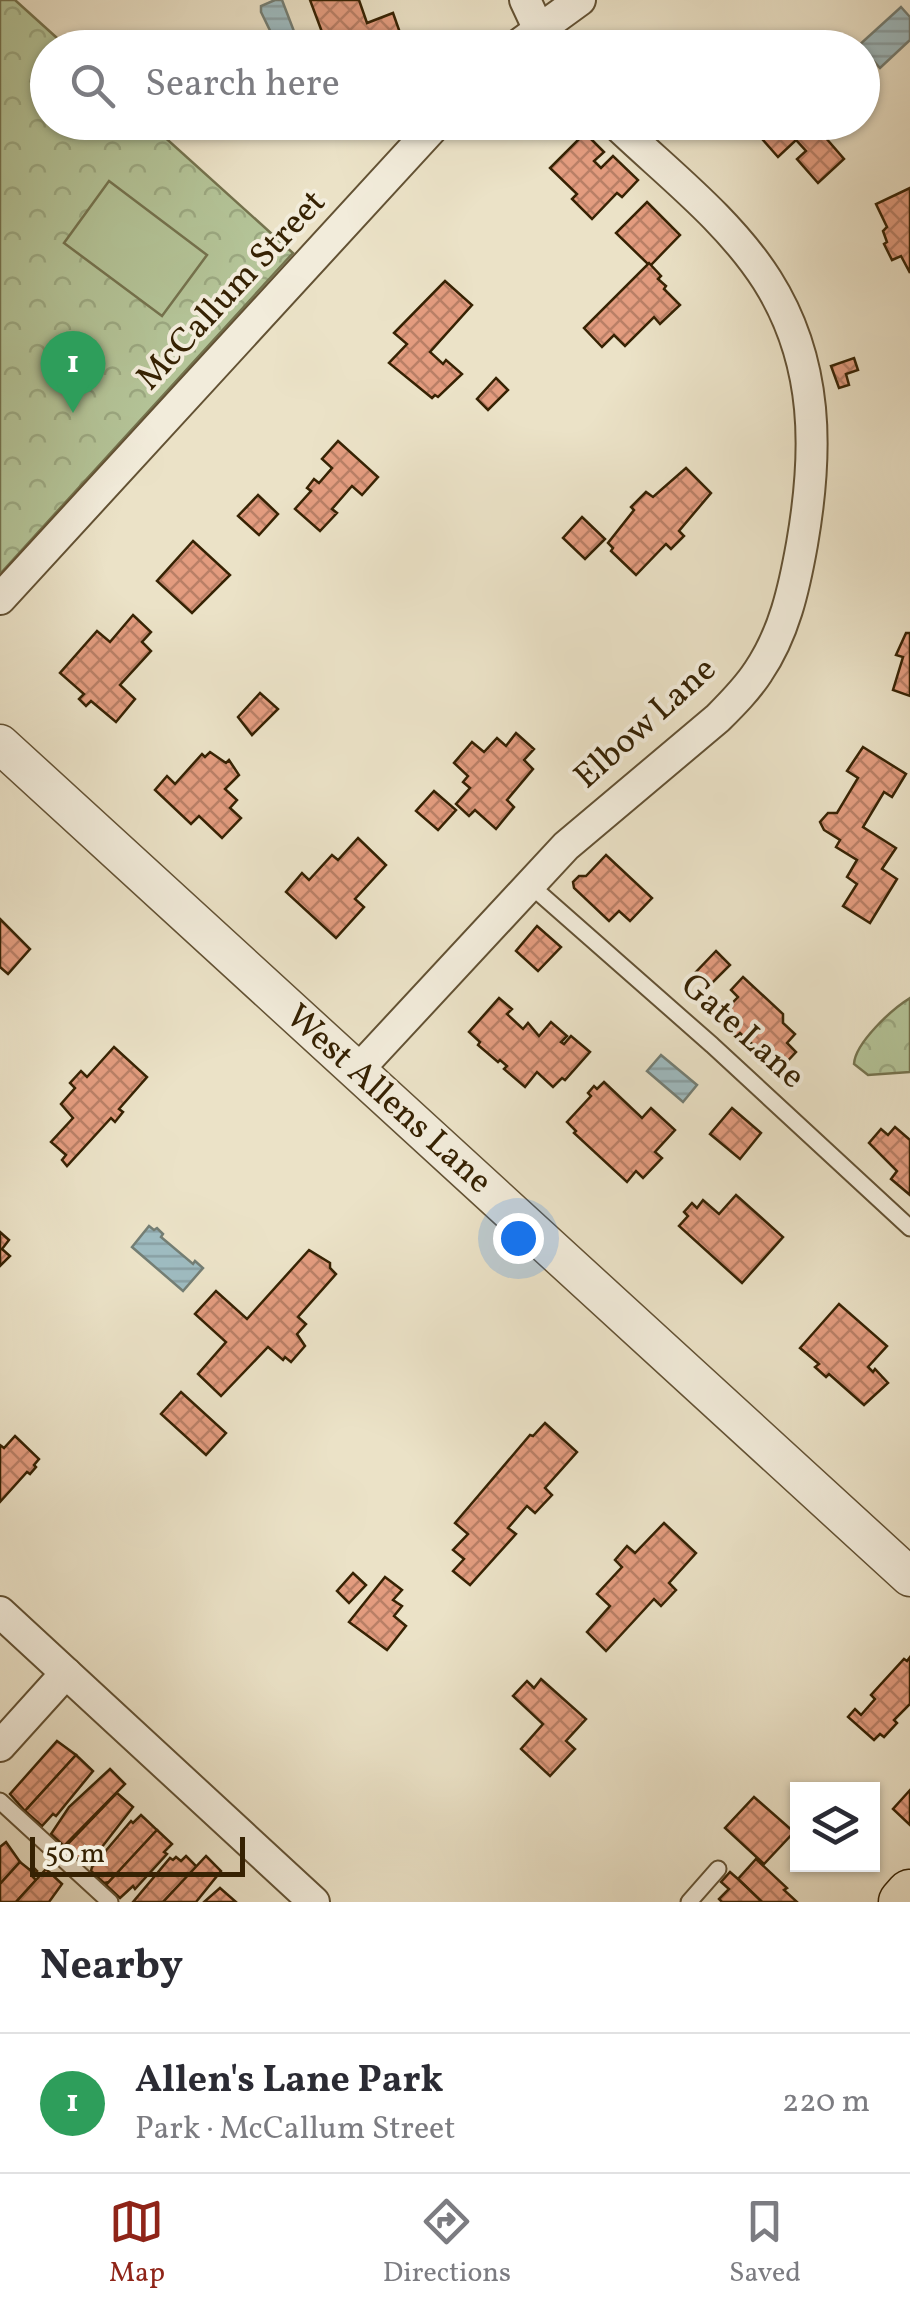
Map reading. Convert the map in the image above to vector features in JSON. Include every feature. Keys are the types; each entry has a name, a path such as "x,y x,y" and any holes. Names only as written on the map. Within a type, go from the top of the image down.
{"main road":[{"path":"903,1902 910,1894"}],"street":[{"path":"525,0 531,30"},
{"path":"546,30 580,0"},
{"name":"McCallum Street","path":"0,599 421,140"},
{"name":"Elbow Lane","path":"357,1071 529,884 589,826 718,718 758,672 773,646 791,598 814,454 810,395 794,336 765,277 717,220 633,140"},
{"name":"West Allens Lane","path":"0,744 910,1576"},
{"path":"0,1612 314,1902"},
{"path":"0,1746 66,1673"}],"lane":[{"name":"Gate Lane","path":"529,884 712,1045 910,1228"},
{"path":"0,1800 110,1902"},
{"path":"689,1902 718,1869"}],"green space":[{"path":"0,0 15,0 48,30 30,30 30,140 168,140 293,253 0,574"},
{"path":"109,181 207,255 162,316 64,243"},
{"path":"910,998 910,1072 868,1075 854,1064 861,1046 885,1018"}],"water":[{"path":"282,0 293,30 270,30 261,6"},
{"path":"901,7 910,17 910,40 880,68 880,30 876,30"},
{"path":"661,1055 697,1085 683,1102 647,1071"},
{"path":"149,1226 157,1228 163,1234 161,1237 203,1268 183,1291 132,1247"}],"building":[{"path":"310,0 359,0 367,23 393,13 399,30 321,30"},
{"path":"578,140 592,140 604,152 594,161 601,168 613,156 638,180 622,197 617,193 592,219 572,199 577,194 550,168"},
{"path":"763,140 796,140 778,157"},
{"path":"796,140 828,140 844,159 818,183 797,159 806,151"},
{"path":"910,188 910,273 901,256 892,260 884,244 887,242 883,231 887,227 876,204"},
{"path":"647,202 680,235 650,266 616,233"},
{"path":"649,263 661,276 658,279 666,286 664,289 680,305 660,324 654,317 625,346 614,335 602,347 584,328"},
{"path":"445,281 472,305 430,352 462,374 432,398 389,363 407,344 394,333"},
{"path":"854,358 858,370 846,374 849,385 839,388 831,366"},
{"path":"496,378 508,390 488,410 477,399"},
{"path":"338,441 378,477 362,495 352,486 332,509 337,513 320,531 295,509 311,491 307,488 314,479 319,483 332,468 322,459"},
{"path":"686,468 711,493 679,531 684,536 671,549 666,544 636,575 611,551 608,543 634,510 631,507 646,492 653,497"},
{"path":"258,495 278,514 259,535 238,516"},
{"path":"582,517 605,539 585,559 563,538"},
{"path":"193,541 230,575 192,613 157,581"},
{"path":"133,615 151,632 142,642 151,651 120,685 135,699 116,722 91,701 86,706 79,699 84,694 60,673 97,631 110,642"},
{"path":"906,633 910,633 910,696 893,690 903,657 896,655"},
{"path":"260,693 278,709 252,735 238,717"},
{"path":"516,733 534,749 524,760 533,769 507,800 514,807 496,829 475,810 469,816 456,804 470,788 463,782 468,776 454,763 472,742 484,752 497,738 506,746"},
{"path":"863,747 906,774 892,797 884,792 863,827 896,848 882,869 897,879 870,923 843,906 857,884 847,877 857,860 836,847 840,840 824,830 820,822 828,813 837,813 858,778 847,771"},
{"path":"210,752 226,763 229,760 239,775 225,789 237,800 230,808 241,818 222,838 199,816 191,824 155,790 167,776 175,784 202,754 205,757"},
{"path":"434,791 456,810 438,830 416,811"},
{"path":"358,838 386,865 355,899 364,907 336,938 286,892 302,873 309,880 332,855 338,860"},
{"path":"606,855 652,898 630,921 619,911 609,921 574,888 573,882 586,876"},
{"path":"0,919 30,949 8,974 0,967"},
{"path":"537,926 561,947 538,971 516,951"},
{"path":"716,951 730,965 709,986 695,973"},
{"path":"743,977 783,1014 783,1023 795,1034 787,1043 796,1052 780,1069 740,1033 736,1037 717,1019 738,997 731,990"},
{"path":"499,998 512,1009 507,1014 523,1029 528,1023 539,1036 551,1022 567,1036 561,1042 564,1044 571,1036 590,1052 565,1080 562,1078 553,1087 537,1072 525,1087 469,1032"},
{"path":"114,1047 147,1077 119,1109 123,1112 115,1122 111,1118 67,1166 62,1160 66,1155 51,1142 73,1118 61,1104 75,1088 70,1083 81,1071 87,1077"},
{"path":"604,1082 642,1118 651,1108 675,1130 655,1152 662,1158 643,1178 636,1171 627,1182 567,1122 591,1096 588,1093 594,1086 597,1089"},
{"path":"732,1108 761,1133 740,1159 710,1134"},
{"path":"895,1127 910,1140 910,1195 891,1179 897,1171 869,1143 881,1129 888,1135"},
{"path":"736,1195 783,1237 742,1283 679,1226 692,1203 697,1208 703,1200 719,1214"},
{"path":"0,1232 9,1240 2,1249 10,1256 0,1266"},
{"path":"309,1250 330,1263 336,1274 298,1317 306,1324 297,1334 305,1346 291,1362 268,1347 221,1396 198,1374 226,1342 195,1314 216,1291 247,1319"},
{"path":"839,1304 887,1346 868,1367 888,1383 864,1405 829,1374 826,1377 815,1367 819,1364 800,1348"},
{"path":"181,1392 226,1433 206,1455 161,1414"},
{"path":"545,1423 577,1452 545,1488 552,1495 535,1513 527,1506 508,1528 516,1534 470,1585 453,1571 464,1559 453,1550 468,1534 455,1523 530,1435"},
{"path":"15,1436 39,1459 30,1474 27,1472 0,1502 0,1445 4,1448"},
{"path":"664,1523 696,1553 669,1583 676,1590 661,1606 654,1599 606,1651 587,1632 610,1606 597,1594 622,1567 615,1560 627,1546 635,1553"},
{"path":"353,1573 366,1585 349,1603 337,1591"},
{"path":"385,1577 402,1590 393,1600 402,1606 394,1616 406,1626 387,1650 349,1622"},
{"path":"910,1657 910,1704 884,1737 880,1734 874,1740 848,1717 855,1709 861,1715 875,1699 871,1695"},
{"path":"541,1679 586,1719 566,1741 575,1749 550,1776 521,1749 543,1724 513,1696 527,1681 534,1688"},
{"path":"57,1741 76,1755 25,1811 10,1794"},
{"path":"76,1755 93,1771 56,1816 53,1814 42,1826 25,1811"},
{"path":"110,1769 125,1784 64,1846 51,1834 69,1807"},
{"path":"910,1790 910,1825 893,1809"},
{"path":"117,1793 133,1807 102,1847 93,1849 80,1861 67,1850 68,1844"},
{"path":"754,1797 790,1828 790,1836 764,1864 725,1828"},
{"path":"141,1815 157,1830 104,1883 91,1871 92,1867 131,1821"},
{"path":"157,1830 172,1844 164,1852 167,1854 135,1889 133,1886 120,1898 106,1885"},
{"path":"6,1842 20,1862 0,1884 0,1847"},
{"path":"186,1856 197,1867 163,1902 133,1902 170,1858 181,1861"},
{"path":"206,1856 221,1871 196,1902 163,1902"},
{"path":"756,1859 797,1902 762,1902 738,1879"},
{"path":"20,1862 37,1871 32,1876 36,1880 16,1902 0,1902 0,1884"},
{"path":"46,1869 62,1884 49,1902 16,1902"},
{"path":"730,1872 762,1902 722,1902 719,1899 729,1889 721,1882"},
{"path":"220,1888 236,1902 204,1902"}],"place":[{"name":"Allen's Lane Park","path":"73,413"}]}
